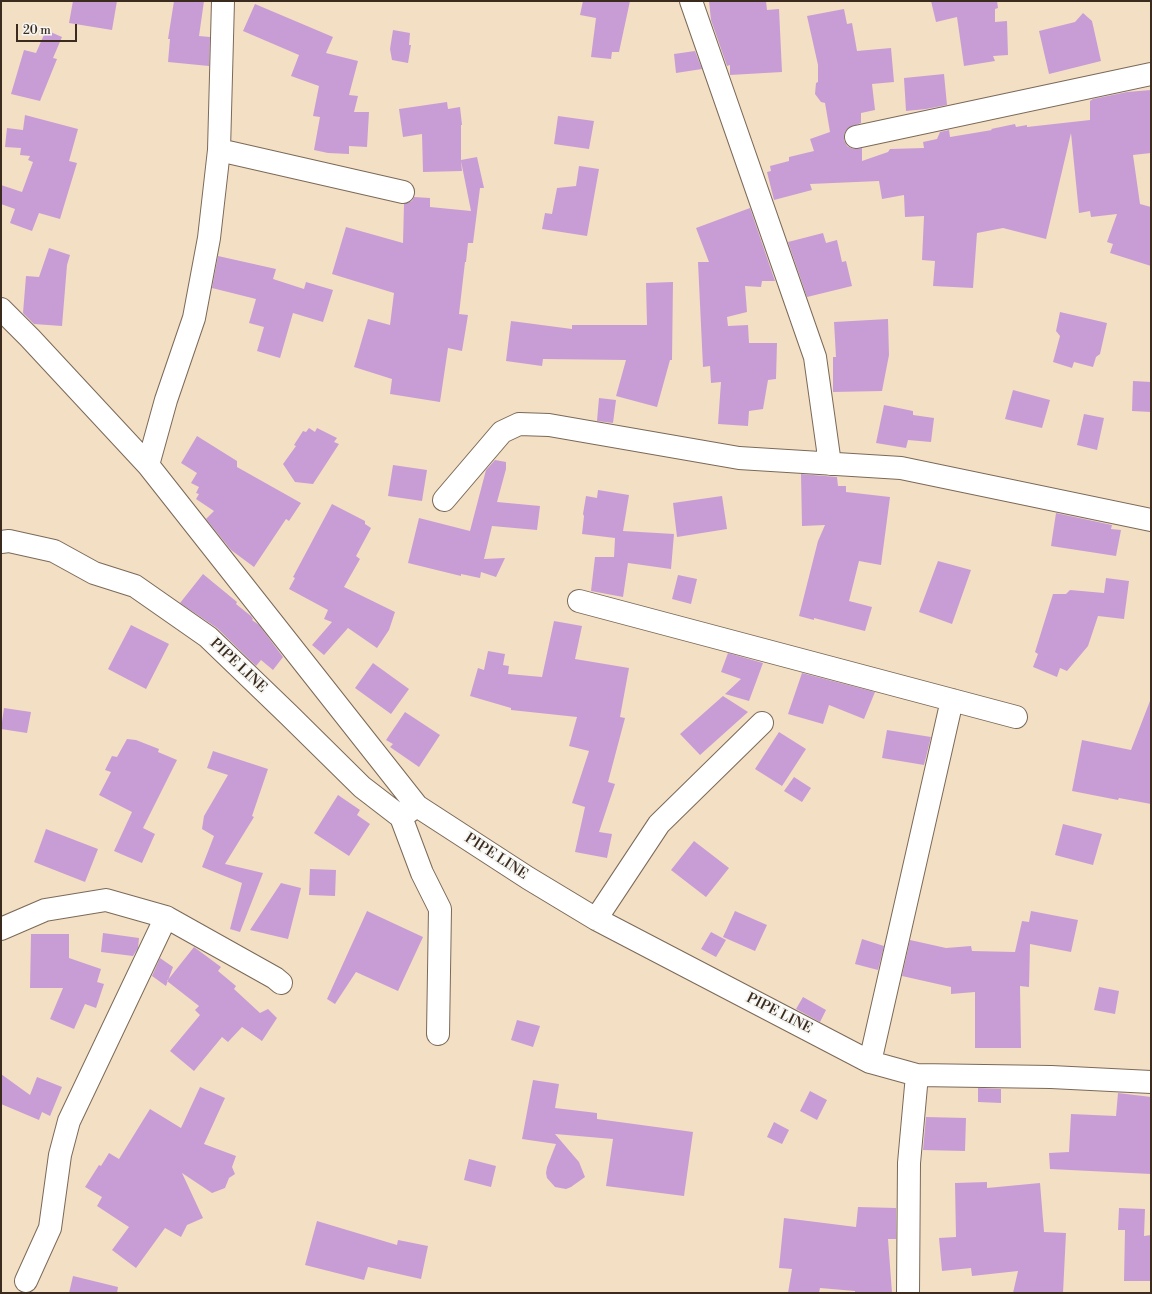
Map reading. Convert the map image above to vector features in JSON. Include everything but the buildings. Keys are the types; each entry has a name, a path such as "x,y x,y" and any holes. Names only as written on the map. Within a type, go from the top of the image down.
{"street":[{"path":"148,465 166,400 194,318 209,238 219,150 223,1"},
{"path":"691,1 815,358 830,464"},
{"path":"856,138 1151,74"},
{"path":"219,150 402,192"},
{"path":"1,309 30,338 148,465 409,812 422,873 440,909 438,1034"},
{"path":"444,500 502,432 519,424 549,425 739,458 901,468 1151,520"},
{"name":"PIPE LINE","path":"1,542 9,541 54,551 94,573 135,586 208,637 362,787 528,878 596,919 870,1062 917,1075 1051,1077 1151,1082"},
{"path":"578,601 1016,717"},
{"path":"870,1062 952,700"},
{"path":"596,919 659,824 762,723"},
{"path":"1,929 44,910 106,900 166,917 275,978 281,983"},
{"path":"26,1281 50,1228 60,1155 69,1121 166,917"},
{"path":"908,1293 909,1163 917,1075"}]}
